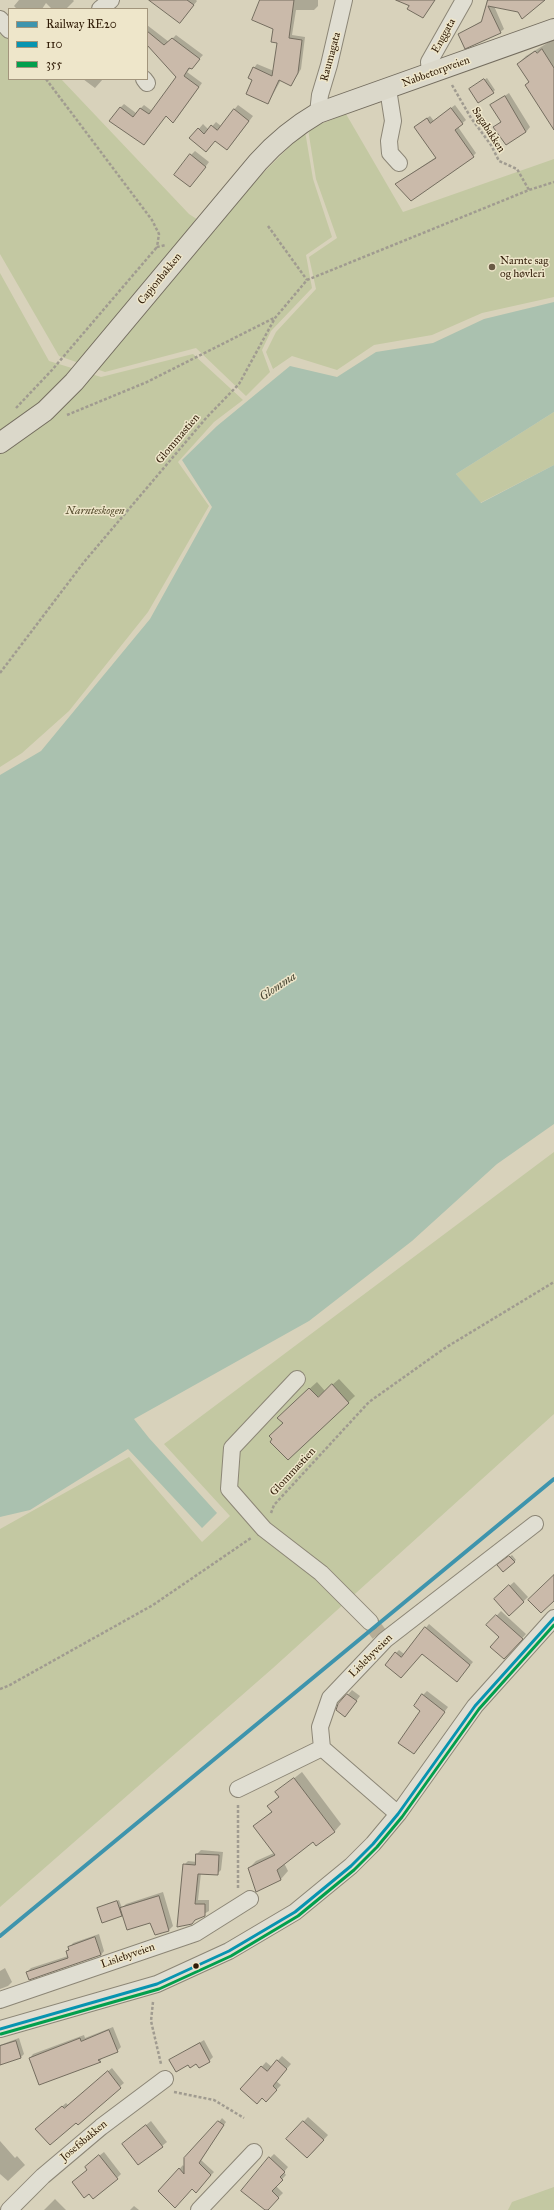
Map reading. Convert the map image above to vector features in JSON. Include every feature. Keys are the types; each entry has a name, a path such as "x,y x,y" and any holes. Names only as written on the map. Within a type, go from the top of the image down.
{"main road":[{"name":"Nabbetorpveien","path":"318,113 554,29"},
{"name":"Capjonbakken","path":"0,443 46,411 74,382 276,142 295,126 318,113"}],"street":[{"path":"101,8 111,0"},
{"name":"Raumagata","path":"318,113 320,95 329,66 344,0"},
{"name":"Enggata","path":"437,71 430,62 464,0"},
{"path":"0,19 8,29"},
{"path":"388,89 393,121 389,141 390,153 400,163"},
{"path":"296,1379 232,1448 229,1489 264,1529 321,1573 378,1632"},
{"name":"Lislebyveien","path":"322,1748 320,1727 330,1698 378,1632 535,1524"},
{"path":"0,2029 157,1984 229,1951 295,1912 351,1866 373,1844 398,1814 475,1706 554,1618"},
{"path":"238,1789 322,1748 398,1814"},
{"name":"Lislebyveien","path":"0,2000 196,1933 244,1902"},
{"name":"Josefsbakken","path":"10,2210 43,2176 101,2127 158,2083"},
{"path":"199,2210 254,2152"}],"path":[{"name":"Sagabakken","path":"437,71 491,145 499,160 517,169 529,190"},
{"path":"11,412 30,395 48,375 157,247 159,234 152,220 47,80"},
{"name":"Glommastien","path":"0,673 84,562 206,417 239,384 275,318 307,280 529,190 554,182"},
{"path":"268,226 307,280"},
{"path":"157,247 182,242 191,242"},
{"path":"46,411 54,421 147,382 275,318"},
{"name":"Glommastien","path":"264,1529 274,1505 369,1402 445,1348 554,1282"},
{"path":"0,1689 8,1686 153,1605 264,1529"},
{"path":"238,1789 244,1902"},
{"path":"157,1984 151,2021 158,2083 214,2100 244,2118"}],"green space":[{"path":"0,28 8,37 8,80 62,80 189,214 215,231 238,198 305,131 313,179 332,237 306,255 312,288 271,331 262,350 270,372 246,396 196,348 105,372 59,356 0,254"},
{"path":"346,114 403,212 554,159 554,297 482,313 432,335 374,345 337,370 292,356 273,369 266,352 276,332 316,289 309,257 337,238 316,179 308,129"},
{"name":"Narnteskogen","path":"0,273 49,361 101,377 193,354 243,400 214,422 178,462 209,506 148,612 69,711 22,753 0,767"},
{"path":"554,412 554,465 480,503 456,474"},
{"path":"554,1152 554,1414 273,1668 0,1907 0,1529 129,1457 202,1542 230,1516 164,1444"},
{"path":"554,2187 554,2210 508,2210 512,2202"}],"water":[{"name":"Glomma","path":"554,302 554,412 456,474 481,503 554,465 554,1124 497,1164 412,1241 309,1321 134,1419 149,1438 217,1513 202,1528 128,1449 30,1510 0,1517 0,775 41,751 150,619 212,507 182,460 217,426 290,366 337,377 376,352 433,343 484,319"}],"building":[{"path":"149,0 187,0 194,5 180,23"},
{"path":"260,0 294,0 289,38 302,40 298,73 291,86 279,80 268,104 246,94 252,80 248,78 253,67 272,76 277,43 271,42 273,29 252,20"},
{"path":"396,0 435,0 423,18 407,9 409,6"},
{"path":"488,0 545,0 522,19 518,12 488,6 501,33 465,49 458,34 481,22"},
{"path":"148,32 164,45 172,38 200,59 192,69 189,68 184,76 199,87 173,123 166,116 144,145 109,121 120,107 133,117 140,108 149,114 176,77 148,46"},
{"path":"542,49 554,68 554,130 525,85 529,82 517,64 535,51 537,53"},
{"path":"484,79 494,93 478,103 469,89"},
{"path":"505,96 526,132 506,145 493,127 501,122 490,105"},
{"path":"451,108 463,124 455,130 474,157 411,201 395,184 436,158 414,127 427,118 430,123"},
{"path":"234,109 249,121 227,150 215,141 206,152 189,138 198,128 204,134 211,125 217,130"},
{"path":"190,154 206,167 190,187 174,175"},
{"path":"332,1384 349,1403 288,1460 270,1442 272,1439 269,1436 283,1423 277,1418 309,1388 318,1397"},
{"path":"509,1556 515,1562 503,1572 497,1565"},
{"path":"554,1575 554,1601 541,1613 528,1600"},
{"path":"509,1585 524,1602 509,1616 494,1599"},
{"path":"496,1615 523,1639 504,1659 490,1647 499,1637 486,1625"},
{"path":"425,1627 470,1665 457,1682 422,1654 401,1678 385,1665 395,1652 401,1657"},
{"path":"347,1694 357,1701 345,1717 336,1710 338,1704"},
{"path":"422,1694 445,1712 414,1754 398,1743 420,1711 414,1706"},
{"path":"294,1778 335,1832 316,1846 313,1842 277,1870 281,1880 256,1892 248,1868 275,1855 253,1826 272,1812 267,1806 279,1797 275,1792"},
{"path":"196,1854 219,1855 218,1875 198,1874 195,1904 205,1904 205,1916 195,1920 192,1924 177,1927 183,1864 195,1865"},
{"path":"159,1896 169,1931 155,1935 150,1923 127,1930 120,1908"},
{"path":"117,1901 122,1916 102,1923 97,1908"},
{"path":"95,1937 101,1955 29,1980 26,1972 68,1958 66,1951 69,1950 68,1947"},
{"path":"109,2030 118,2052 98,2060 101,2062 39,2085 29,2058 80,2038 81,2041"},
{"path":"16,2041 21,2058 0,2065 0,2046"},
{"path":"200,2043 210,2062 199,2068 196,2064 190,2068 188,2065 176,2072 169,2060"},
{"path":"277,2060 287,2069 273,2086 277,2090 266,2102 262,2098 257,2104 240,2089 261,2066 267,2071"},
{"path":"108,2071 121,2088 78,2125 76,2123 50,2145 35,2129 62,2106 64,2108"},
{"path":"218,2121 224,2125 199,2163 211,2175 196,2193 192,2189 175,2208 158,2191 179,2168 184,2174 184,2158"},
{"path":"303,2121 324,2140 307,2158 286,2139"},
{"path":"146,2125 163,2147 138,2165 122,2144"},
{"path":"99,2155 118,2179 93,2199 89,2194 84,2198 72,2182 87,2170 85,2167"},
{"path":"269,2157 285,2172 280,2177 283,2180 272,2191 279,2198 268,2210 265,2210 241,2191"}],"tunnel":[{"path":"370,1622 379,1634"}],"rail line":[{"name":"RE20","path":"0,1936 554,1479"}],"transit line":[{"name":"110","path":"0,2029 157,1984 229,1951 295,1912 351,1866 373,1844 398,1814 475,1706 554,1618"},
{"name":"355","path":"1,2034 159,1989 231,1956 298,1916 354,1870 377,1847 402,1817 479,1709 554,1625"}],"place":[{"name":"Narnte sag og høvleri","path":"492,267"}]}
